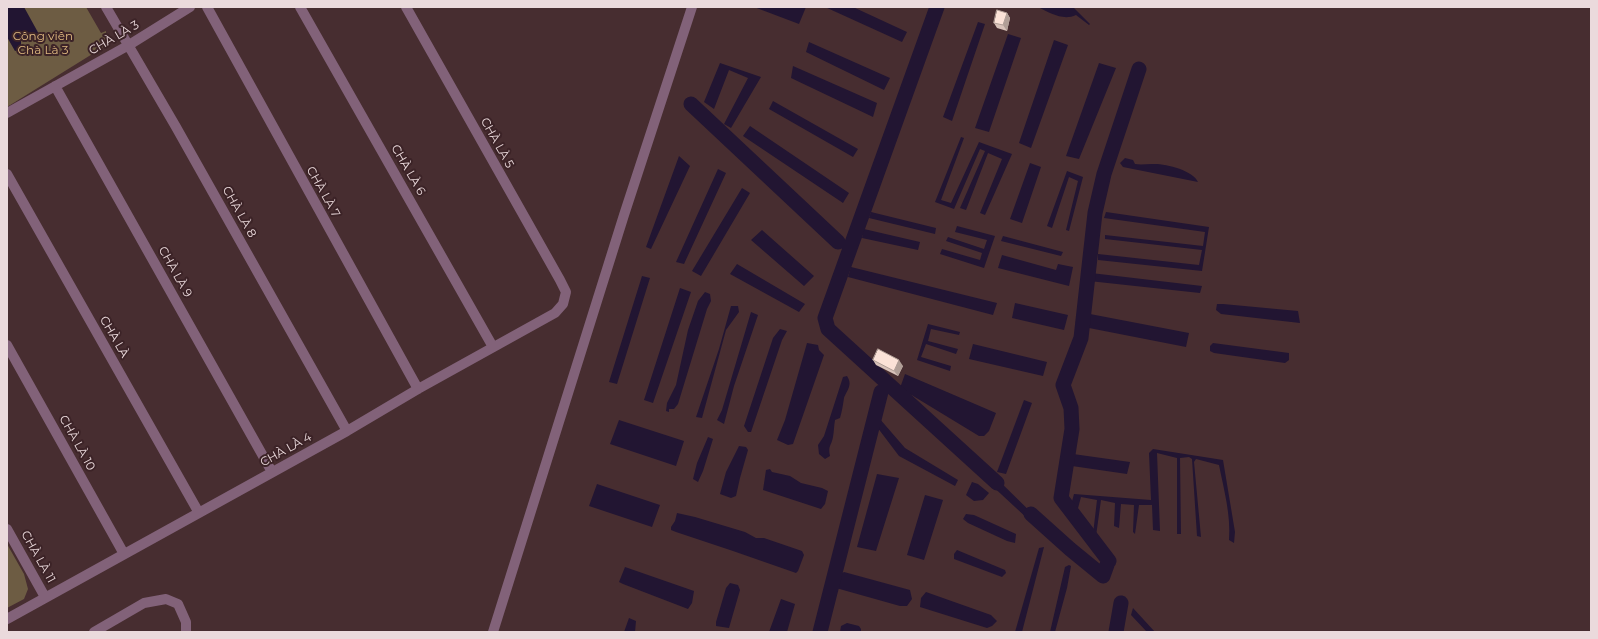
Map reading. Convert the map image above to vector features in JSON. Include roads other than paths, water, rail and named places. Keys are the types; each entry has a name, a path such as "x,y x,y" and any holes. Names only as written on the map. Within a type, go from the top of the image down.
{"street":[{"name":"CHÀ LÀ 8","path":"106,7 172,120 347,430"},
{"name":"CHÀ LÀ 3","path":"7,112 128,45 190,7"},
{"name":"CHÀ LÀ 7","path":"206,7 418,389"},
{"name":"CHÀ LÀ 6","path":"300,7 493,347"},
{"name":"CHÀ LÀ 5","path":"406,7 566,292"},
{"path":"493,632 692,7"},
{"name":"CHÀ LÀ 9","path":"55,86 272,472"},
{"name":"CHÀ LÀ","path":"7,174 199,513"},
{"name":"CHÀ LÀ 4","path":"7,619 555,313 563,304 566,292"},
{"name":"CHÀ LÀ 10","path":"7,345 124,554"},
{"name":"CHÀ LÀ 11","path":"7,529 45,598"},
{"path":"94,632 144,603 166,599 178,604 186,622 186,632"}],"waterway":[{"path":"937,7 825,318 828,329 997,483"},
{"path":"1109,561 1061,498 1072,429 1071,408 1063,385 1081,338 1095,213 1104,174 1139,69"},
{"path":"691,104 838,242"},
{"path":"820,632 881,392"},
{"path":"1031,514 1103,576 1107,565"},
{"path":"1116,632 1121,603"}],"park label":[{"name":"Công viên Chà Là 3","path":"43,43"}]}
